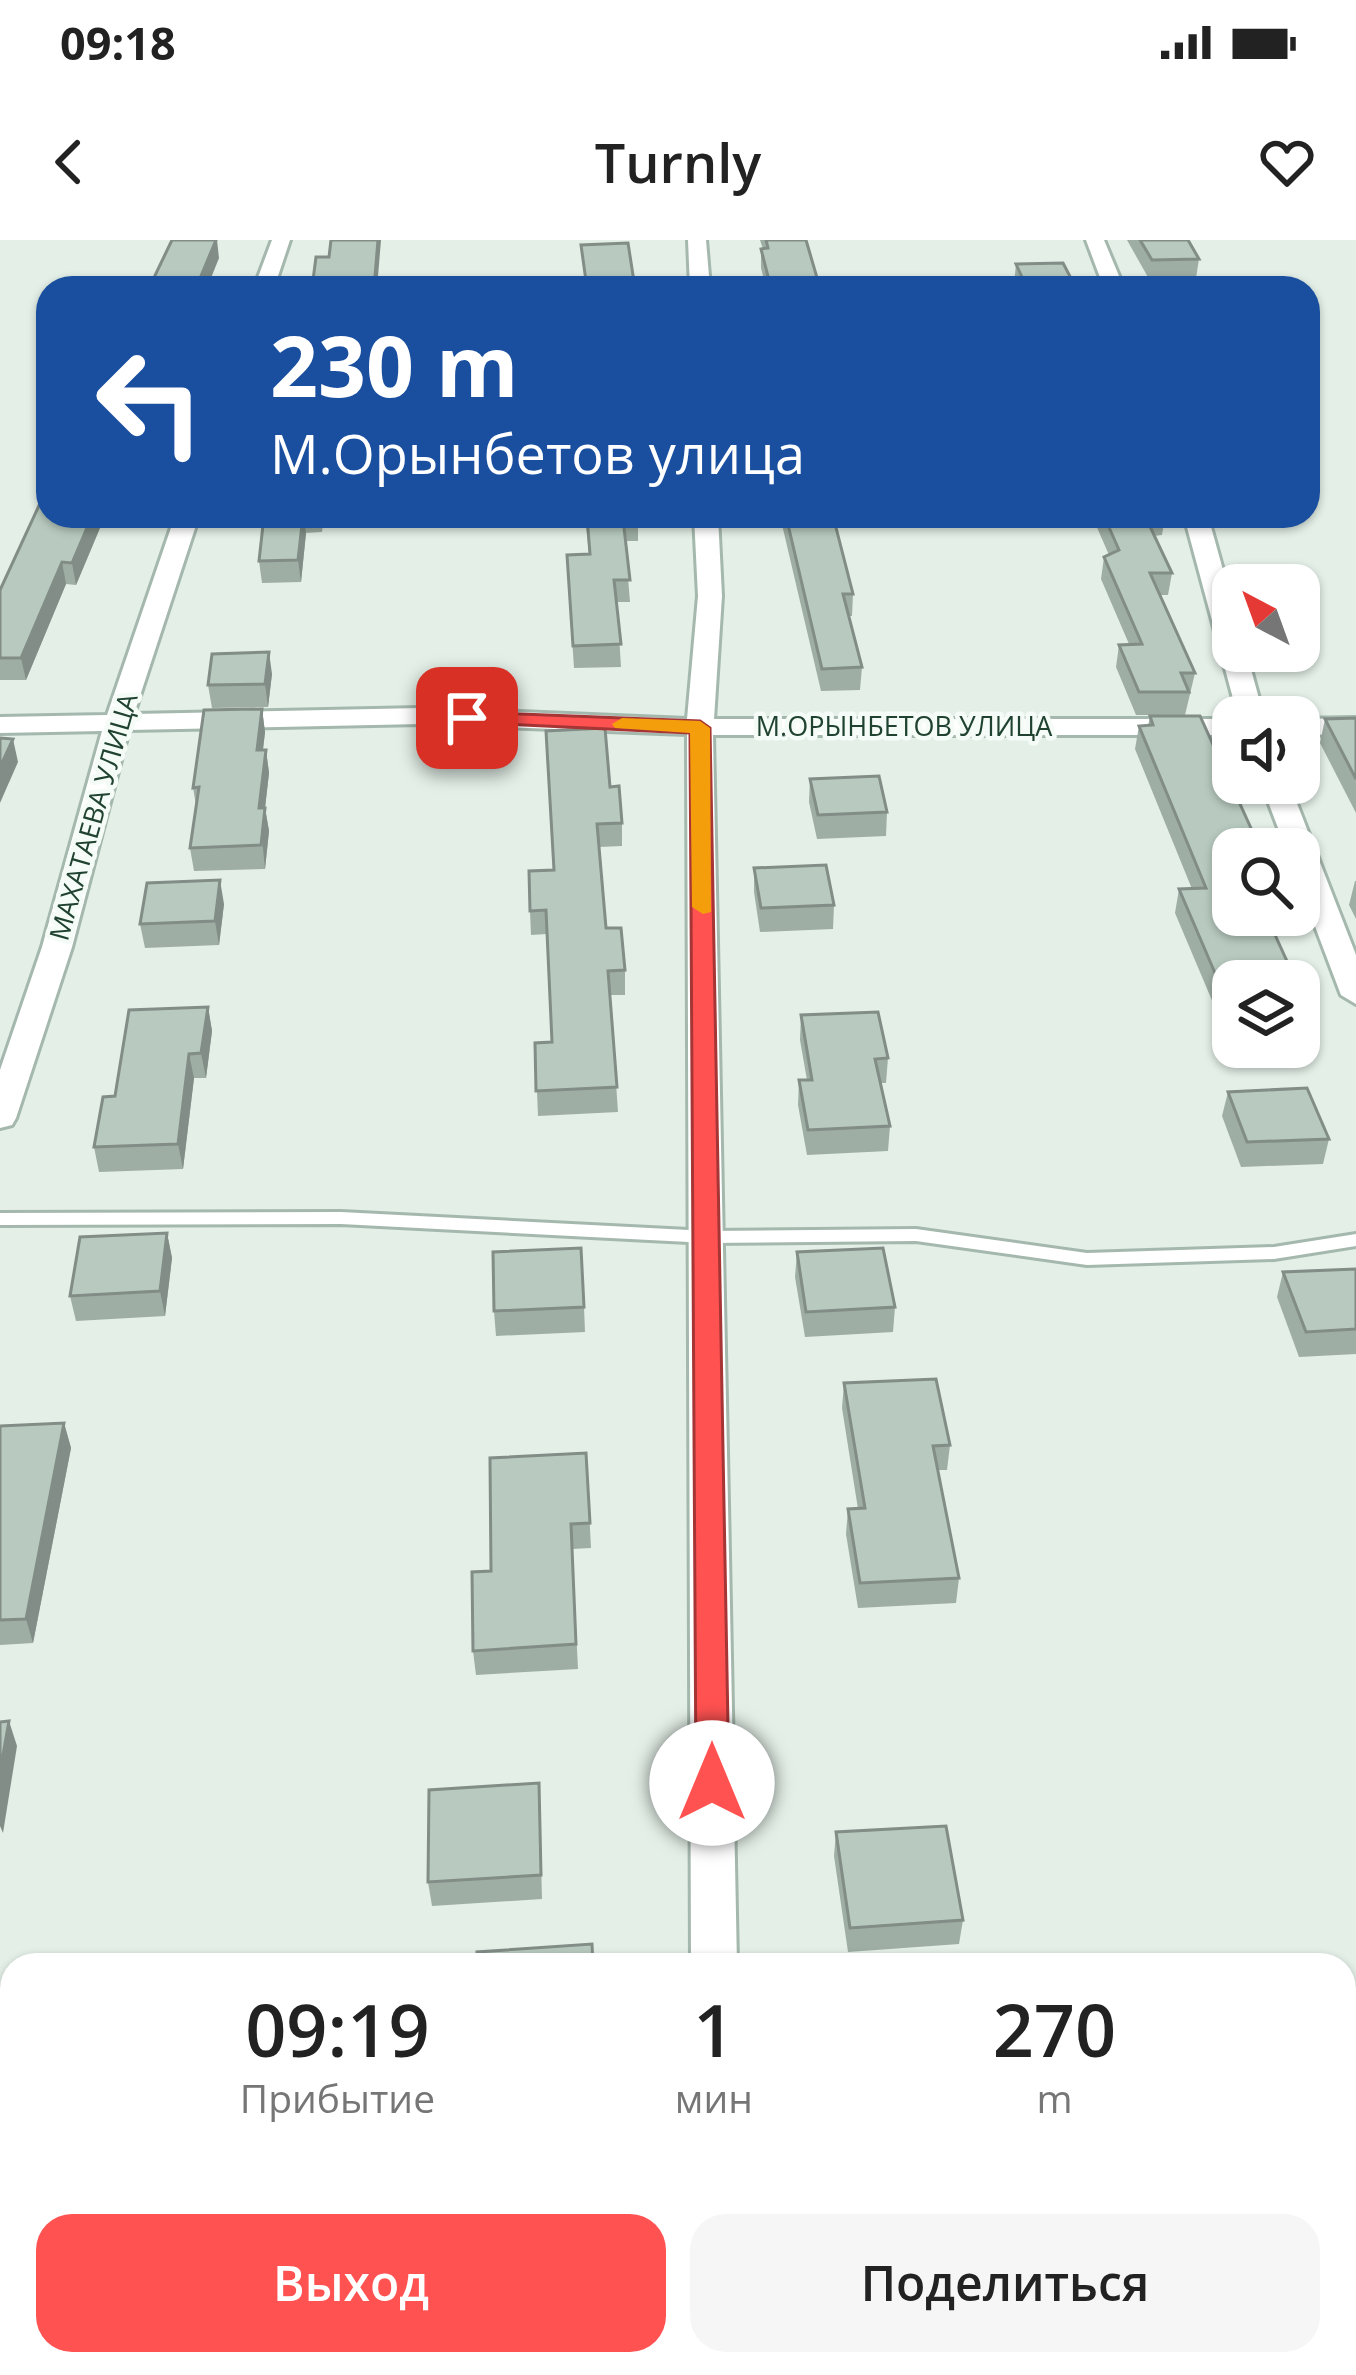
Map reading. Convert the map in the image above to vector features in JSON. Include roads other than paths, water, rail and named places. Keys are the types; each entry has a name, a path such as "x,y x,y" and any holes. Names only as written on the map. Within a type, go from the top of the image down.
{"street":[{"path":"268,276 281,240"},
{"path":"697,240 699,276"},
{"path":"1094,240 1109,276"},
{"name":"МАХАТАЕВА УЛИЦА","path":"0,1118 58,947 117,724 183,528"},
{"path":"707,528 710,596 700,728 714,1953"},
{"path":"1199,528 1245,696"},
{"name":"М.ОРЫНБЕТОВ УЛИЦА","path":"0,725 421,716 700,728 1212,727"},
{"path":"1320,727 1356,727"},
{"path":"1283,804 1356,994"}],"lane":[{"path":"0,1219 341,1218 708,1237 916,1235 1087,1259 1274,1253 1356,1240"}]}
